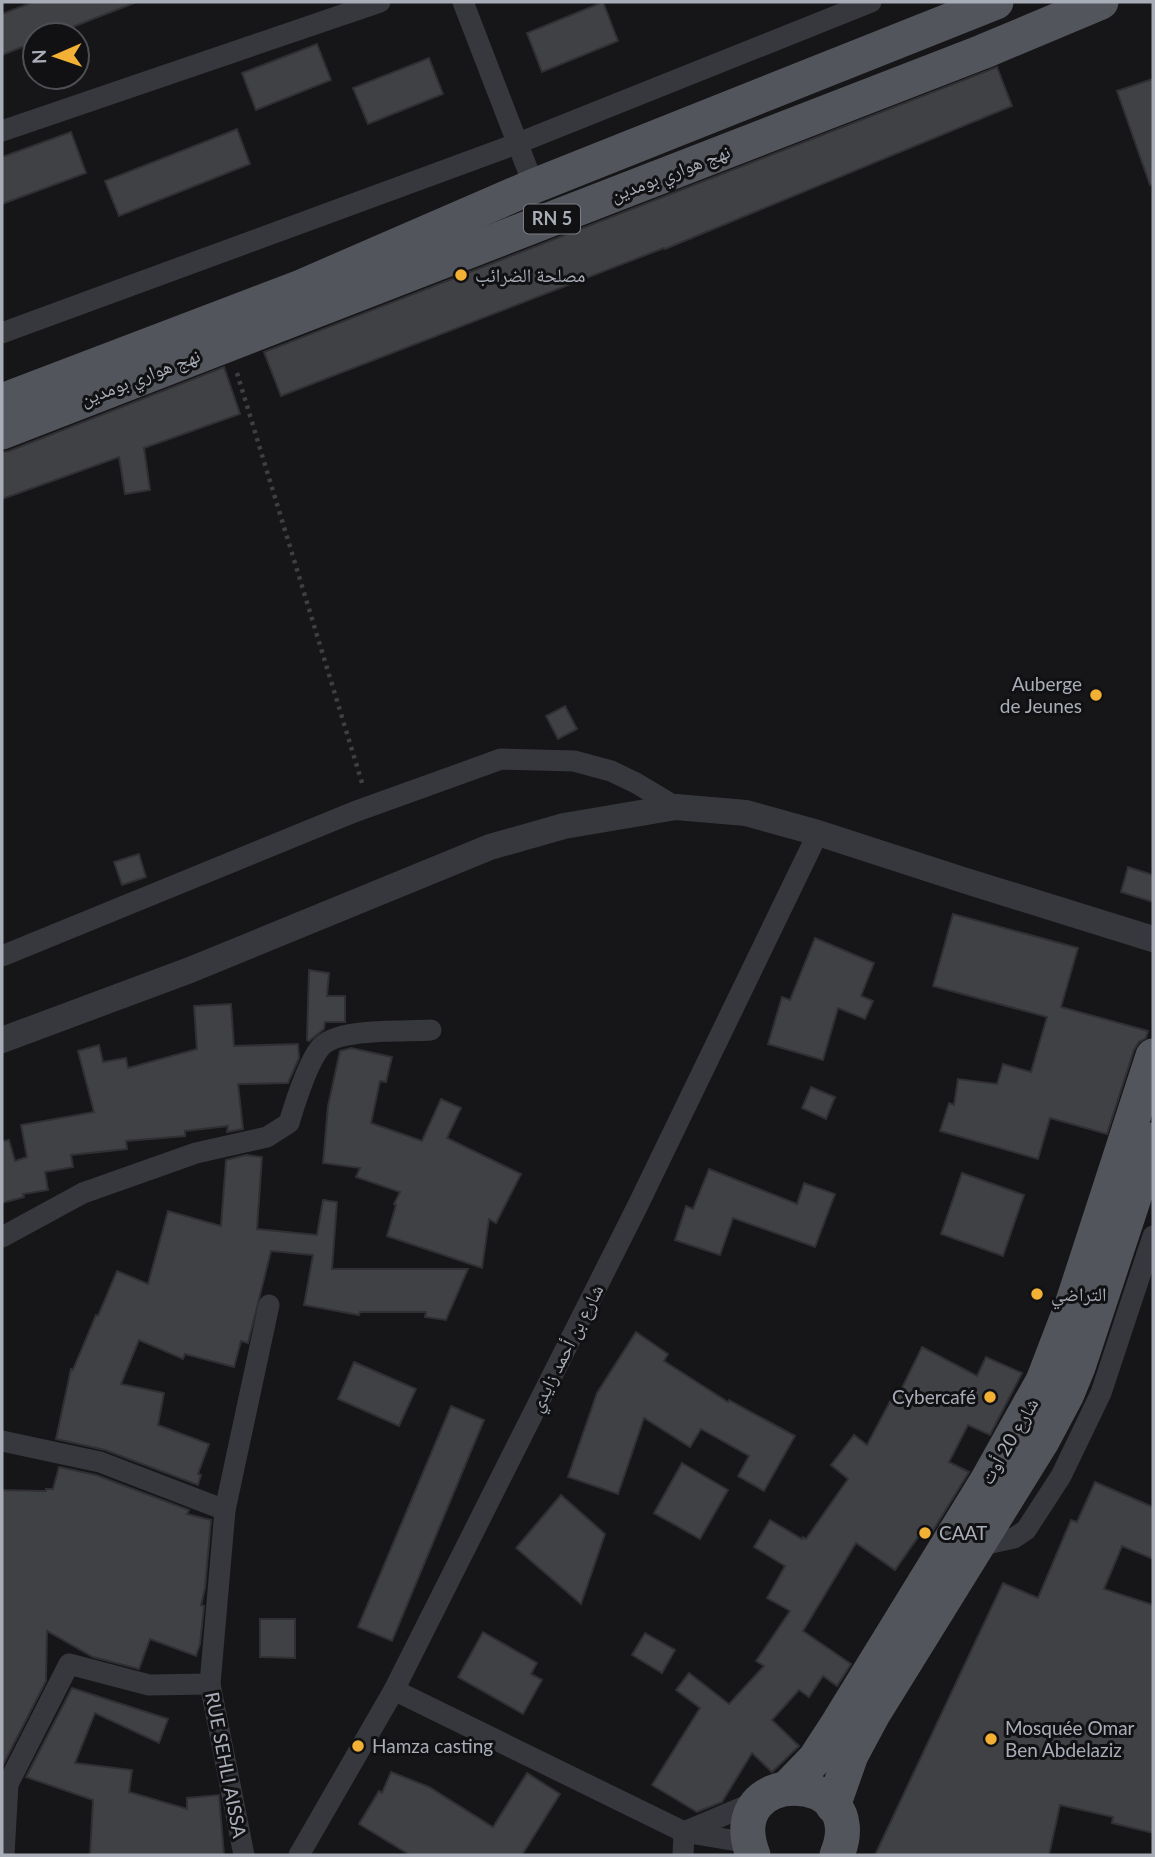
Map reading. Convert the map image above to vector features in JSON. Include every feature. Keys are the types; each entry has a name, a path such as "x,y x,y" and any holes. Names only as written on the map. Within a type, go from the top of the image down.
{"main road":[{"path":"922,32 955,2"},
{"name":"نهج هواري بومدين","path":"2,401 300,287 534,186 996,2"},
{"name":"نهج هواري بومدين","path":"2,432 982,52 1101,2"},
{"name":"شارع 20 أوت","path":"751,1849 750,1819 815,1759 987,1481 1043,1381 1071,1308 1153,1056"},
{"name":"شارع 20 أوت","path":"841,1838 851,1755 873,1714 1042,1441 1067,1394 1153,1140"},
{"path":"776,1793 801,1787 813,1790 841,1838"}],"street":[{"path":"2,131 380,2"},
{"path":"463,2 534,186"},
{"path":"2,333 516,144 871,2"},
{"path":"2,956 370,807 501,759 574,761 611,771 676,807"},
{"path":"2,1040 190,970 490,847 564,826 676,807 746,813 818,832 1153,939"},
{"name":"شارع بن أحمد زايدي","path":"299,1855 394,1690 638,1207 818,832"},
{"path":"2,1237 83,1193 196,1153 267,1137 289,1124 298,1094 321,1046 342,1035 431,1030"},
{"path":"978,1546 1014,1538 1026,1530 1061,1476 1101,1393 1153,1236"},
{"name":"RUE SEHLI AISSA","path":"244,1855 210,1684 225,1510 269,1305"},
{"path":"2,1441 100,1462 225,1510"},
{"path":"4,1855 8,1784 69,1664 149,1685 210,1684"},
{"path":"394,1690 684,1832 751,1849"},
{"path":"684,1832 776,1793"},
{"path":"684,1832 684,1855"}],"path":[{"path":"228,343 370,807"}],"building":[{"path":"33,2 134,3 88,21 21,21 21,48 2,55 2,14"},
{"path":"603,2 618,41 542,72 527,33"},
{"path":"317,44 331,80 256,110 242,73"},
{"path":"429,58 443,94 368,124 353,88"},
{"path":"997,67 1012,106 665,249 281,396 264,352"},
{"path":"1153,79 1153,184 1150,185 1117,91"},
{"path":"237,129 250,164 119,216 105,181"},
{"path":"71,132 86,173 2,204 2,157"},
{"path":"224,367 240,414 144,448 150,490 125,494 119,457 2,499 2,452"},
{"path":"565,706 577,729 558,739 546,716"},
{"path":"139,854 146,877 122,885 114,862"},
{"path":"1128,867 1153,875 1153,902 1121,892"},
{"path":"953,914 1078,948 1061,1007 1148,1031 1146,1038 1139,1042 1134,1050 1107,1134 1050,1118 1038,1159 940,1131 949,1103 954,1105 958,1079 997,1084 1003,1064 1031,1072 1047,1017 933,986"},
{"path":"815,938 874,963 861,996 873,1001 865,1019 838,1008 823,1060 768,1044 782,997 790,1000"},
{"path":"309,970 329,973 327,996 345,996 345,1022 325,1022 324,1029 309,1041 307,1040"},
{"path":"231,1004 234,1046 298,1044 299,1058 288,1083 238,1084 243,1129 227,1132 228,1126 185,1131 185,1136 126,1141 127,1149 71,1155 73,1167 45,1172 48,1190 23,1194 24,1197 2,1203 2,1141 9,1140 15,1161 27,1157 21,1125 94,1112 78,1051 99,1045 103,1062 126,1058 128,1068 197,1049 194,1006"},
{"path":"351,1048 392,1057 386,1082 380,1081 371,1123 422,1141 441,1099 461,1108 447,1138 521,1174 496,1223 489,1219 482,1268 387,1236 396,1205 394,1204 400,1192 356,1177 360,1168 323,1163 328,1106 340,1051"},
{"path":"811,1087 835,1097 826,1119 802,1108"},
{"path":"246,1155 262,1157 257,1229 317,1235 323,1200 337,1202 332,1269 468,1269 446,1320 425,1317 426,1312 360,1312 359,1315 304,1305 313,1255 271,1251 248,1343 241,1341 234,1367 185,1354 183,1359 139,1340 121,1384 164,1393 158,1425 209,1444 198,1474 201,1475 198,1485 105,1450 56,1439 71,1369 73,1370 117,1271 148,1284 168,1211 221,1226 226,1160"},
{"path":"709,1169 797,1204 804,1183 835,1194 815,1247 733,1218 720,1255 675,1240 686,1206 693,1209"},
{"path":"962,1173 1024,1195 1003,1256 941,1234"},
{"path":"636,1332 668,1354 664,1361 728,1402 729,1400 795,1436 764,1491 738,1476 749,1456 701,1429 690,1447 644,1418 618,1494 568,1477 597,1393"},
{"path":"922,1347 977,1376 986,1357 1022,1373 990,1435 968,1425 949,1462 969,1472 931,1534 923,1530 895,1570 856,1543 803,1631 851,1664 837,1686 823,1676 809,1697 799,1690 772,1720 799,1746 772,1772 752,1753 722,1802 697,1812 652,1785 700,1708 676,1690 689,1673 729,1704 764,1666 756,1661 790,1611 767,1598 785,1566 754,1547 770,1520 806,1539 848,1479 831,1465 854,1435 867,1445 895,1392 899,1394"},
{"path":"354,1362 416,1389 399,1426 338,1399"},
{"path":"451,1406 484,1420 392,1641 358,1627"},
{"path":"682,1463 728,1490 700,1539 654,1513"},
{"path":"59,1467 96,1475 189,1510 187,1514 211,1520 201,1605 204,1606 200,1644 196,1656 150,1639 139,1669 93,1657 47,1631 46,1681 2,1767 2,1490 53,1489"},
{"path":"1095,1482 1153,1507 1153,1559 1122,1546 1104,1589 1153,1605 1153,1833 1112,1823 1113,1817 1060,1805 1049,1855 875,1855 1003,1583 1038,1598 1071,1520 1077,1522"},
{"path":"561,1495 605,1534 581,1604 516,1548"},
{"path":"260,1619 295,1619 295,1658 260,1657"},
{"path":"483,1632 537,1663 531,1674 542,1680 523,1714 458,1677"},
{"path":"645,1633 675,1650 662,1673 632,1655"},
{"path":"72,1688 168,1719 159,1743 95,1713 75,1763 132,1770 129,1792 187,1809 187,1798 219,1795 224,1855 90,1855 93,1800 26,1777"},
{"path":"391,1772 429,1787 493,1827 527,1773 560,1794 522,1855 410,1855 359,1824 379,1791 382,1793"}],"place":[{"name":"مصلحة الضرائب","path":"461,275"},
{"name":"Auberge de Jeunes","path":"1096,695"},
{"name":"التراضي","path":"1037,1294"},
{"name":"Cybercafé","path":"990,1397"},
{"name":"CAAT","path":"925,1533"},
{"name":"Mosquée Omar Ben Abdelaziz","path":"991,1739"},
{"name":"Hamza casting","path":"358,1746"}]}
